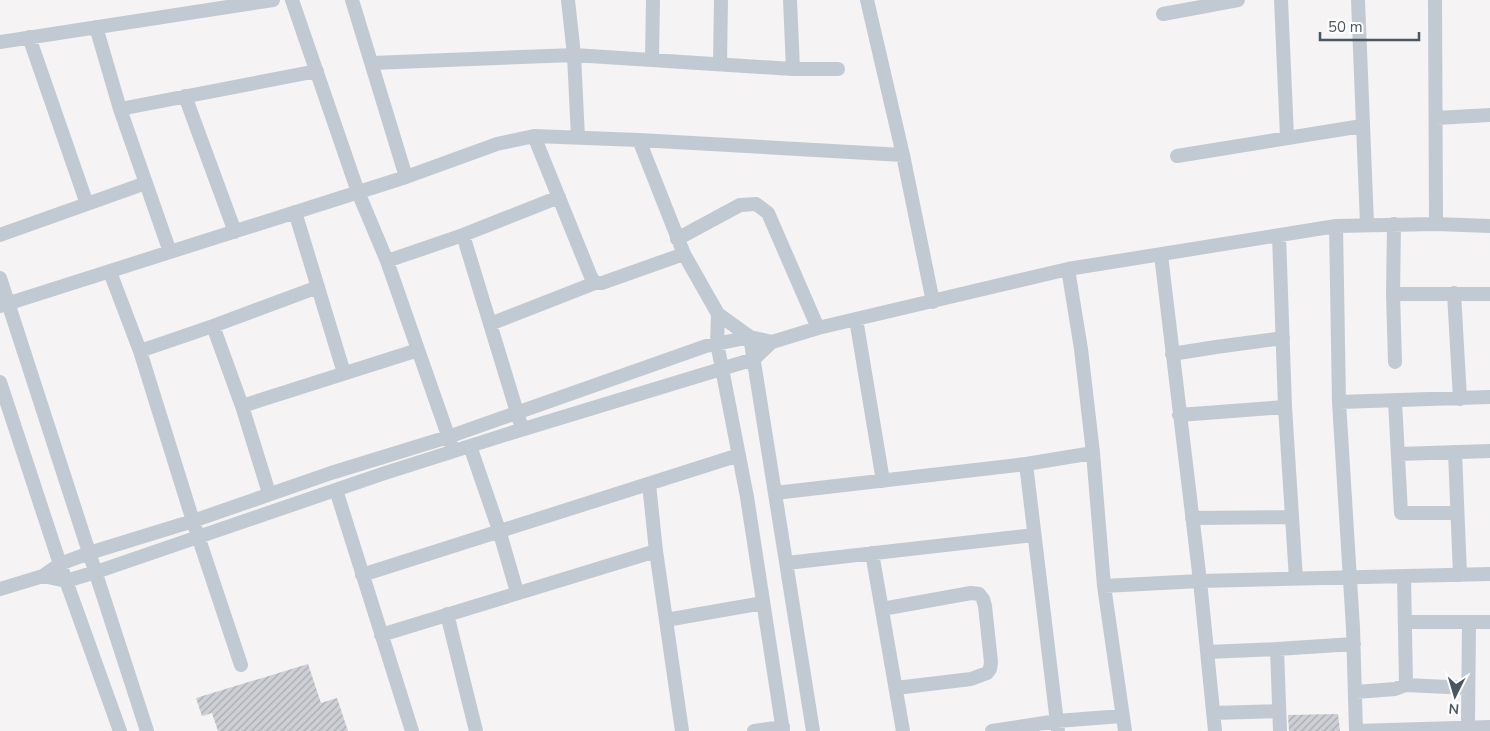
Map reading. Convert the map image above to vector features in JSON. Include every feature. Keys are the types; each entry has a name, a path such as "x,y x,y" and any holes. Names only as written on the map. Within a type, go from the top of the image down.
{"street":[{"path":"0,42 273,0"},
{"path":"292,0 358,192 387,261 453,452"},
{"path":"352,0 406,177"},
{"path":"568,0 574,55 578,138"},
{"path":"652,60 653,0"},
{"path":"720,64 721,0"},
{"path":"790,0 793,69"},
{"path":"868,0 933,302"},
{"path":"1163,14 1238,0"},
{"path":"1281,0 1287,137"},
{"path":"1358,0 1366,224"},
{"path":"1436,0 1436,224"},
{"path":"96,27 120,109 170,252"},
{"path":"29,37 86,204"},
{"path":"372,63 574,55 793,69 838,69"},
{"path":"120,109 317,71"},
{"path":"185,96 235,232"},
{"path":"1436,118 1490,115"},
{"path":"1177,156 1362,126"},
{"path":"4,304 406,177 497,144 534,136 638,140 903,156"},
{"path":"534,136 595,283"},
{"path":"638,140 684,254 718,314 750,337 772,342"},
{"path":"0,236 146,183"},
{"path":"387,261 463,235 559,197"},
{"path":"678,239 740,205 756,204 768,213 818,328"},
{"path":"295,212 344,373"},
{"path":"1394,224 1393,294 1395,362"},
{"path":"43,576 66,581 96,572 470,446 754,359 772,342 818,328 1068,269 1336,226 1436,224 1490,226"},
{"path":"1336,226 1339,402 1354,644 1356,731 1468,726 1490,727"},
{"path":"463,235 522,430"},
{"path":"1279,235 1285,407 1296,579"},
{"path":"490,324 595,283 602,283 684,254"},
{"path":"1161,255 1200,581 1215,731"},
{"path":"1068,269 1081,349 1093,453 1104,586 1124,731"},
{"path":"110,272 140,351 198,537 241,665"},
{"path":"0,278 4,304 90,553 148,731"},
{"path":"140,351 318,287"},
{"path":"1454,293 1460,399"},
{"path":"1393,294 1490,294"},
{"path":"718,314 718,343 739,455 783,729 754,731"},
{"path":"856,319 883,481"},
{"path":"213,326 242,406 269,494"},
{"path":"0,589 43,576 60,564 90,553 448,437 706,346 750,337"},
{"path":"750,337 813,731"},
{"path":"1172,354 1216,346 1283,338"},
{"path":"242,406 418,350"},
{"path":"0,382 60,564 120,731"},
{"path":"1339,402 1490,397"},
{"path":"1395,401 1402,513 1457,513"},
{"path":"1179,415 1285,407"},
{"path":"470,446 499,530 517,592"},
{"path":"1398,454 1490,451"},
{"path":"1455,452 1460,575"},
{"path":"775,493 1026,464 1093,453"},
{"path":"362,575 739,455"},
{"path":"1026,464 1057,726"},
{"path":"649,484 656,551 682,731"},
{"path":"336,490 412,731"},
{"path":"1192,518 1292,517"},
{"path":"787,563 1034,535"},
{"path":"381,635 656,551"},
{"path":"872,553 903,731"},
{"path":"1104,586 1350,576 1490,574"},
{"path":"1404,576 1406,685"},
{"path":"882,609 971,593 979,594 985,606 990,662 990,669 987,673 971,678 896,688"},
{"path":"666,620 763,602"},
{"path":"447,614 476,731"},
{"path":"1405,622 1490,622"},
{"path":"1468,726 1469,622"},
{"path":"1207,652 1354,644"},
{"path":"1277,649 1280,731"},
{"path":"1356,692 1395,689 1406,685 1468,688"},
{"path":"1213,713 1279,711"},
{"path":"992,731 1057,726 1122,716"}],"building":[{"path":"308,664 321,703 337,698 348,731 218,731 212,713 202,716 196,698"},
{"path":"1338,714 1340,731 1289,731 1288,715"}]}
